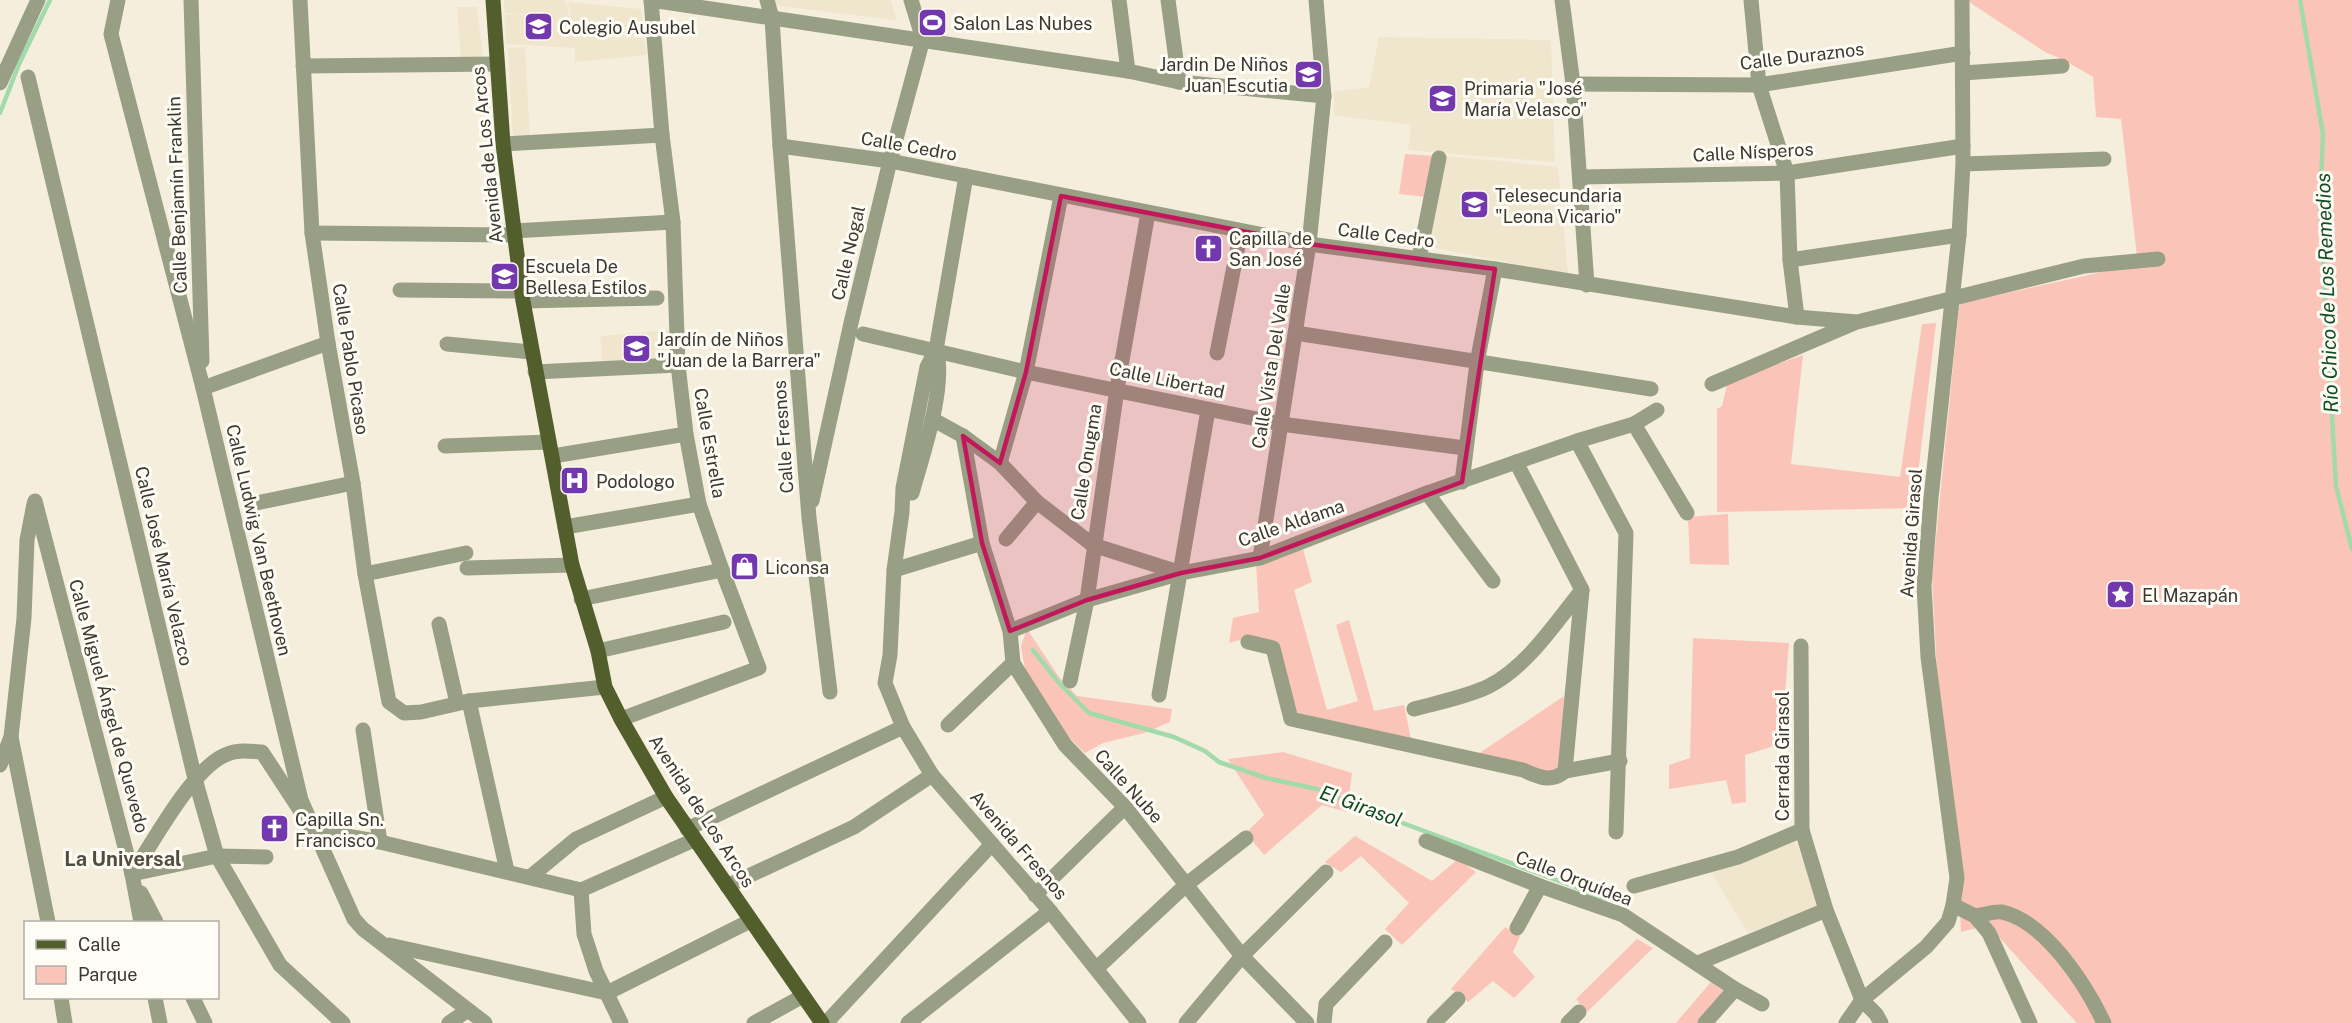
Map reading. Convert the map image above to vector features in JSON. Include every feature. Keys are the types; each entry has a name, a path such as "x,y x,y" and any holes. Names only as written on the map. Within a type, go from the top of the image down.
{"main road":[{"name":"Avenida de Los Arcos","path":"493,0 503,144 531,352 572,565 598,651 605,687 666,797 690,834 824,1023"}],"street":[{"path":"0,83 38,0"},
{"name":"Calle Ludwig Van Beethoven","path":"118,0 111,34 203,388 301,800 354,919 485,1023"},
{"name":"Calle Pablo Picaso","path":"300,0 312,233 365,574 388,702 404,713 421,712 463,702"},
{"path":"651,0 923,39 1033,58 1128,71 1179,82 1324,96"},
{"name":"Calle Estrella","path":"621,719 759,668 699,504 686,434 678,366 673,222 662,135 651,0"},
{"name":"Calle Fresnos","path":"767,0 772,18 809,518 830,692"},
{"path":"910,0 923,39"},
{"path":"1119,0 1128,71"},
{"path":"1168,0 1179,82"},
{"name":"Calle Vista Del Valle","path":"1260,558 1309,244 1324,96 1316,0"},
{"path":"1562,0 1573,84 1587,285"},
{"path":"1751,0 1760,85 1787,173 1790,260 1797,317"},
{"name":"Avenida Girasol","path":"1846,1023 1862,1000 1926,947 1948,922 1957,878 1928,657 1924,586 1959,235 1963,164 1962,0"},
{"name":"Calle Benjamín Franklin","path":"194,4 203,388"},
{"name":"Calle Nogal","path":"809,518 851,323 890,161 923,39"},
{"name":"Calle Duraznos","path":"1573,84 1760,85 1963,53"},
{"path":"303,66 497,64"},
{"path":"1963,73 2062,66"},
{"name":"Calle José María Velazco","path":"28,77 195,779 217,856 280,965 344,1023"},
{"path":"503,144 662,135"},
{"name":"Calle Cedro","path":"780,146 890,161 1309,244 1494,269 1797,317 1857,322 2084,266 2158,259"},
{"name":"Calle Nísperos","path":"1580,177 1787,173 1963,146"},
{"path":"1419,258 1439,158"},
{"path":"1963,164 2104,159"},
{"path":"966,176 936,350 927,367 903,488 894,570 982,543"},
{"path":"1000,463 1026,372 1061,196"},
{"name":"Calle Onugma","path":"1070,681 1087,600 1093,545 1117,389 1148,213"},
{"path":"312,233 514,233 673,222"},
{"path":"1217,353 1241,231"},
{"path":"1790,260 1959,235"},
{"path":"1462,482 1477,363 1494,269"},
{"path":"400,290 522,296 657,298"},
{"path":"1712,384 1857,322"},
{"path":"1296,333 1650,389"},
{"name":"Calle Libertad","path":"863,334 1026,372 1281,424 1465,448"},
{"path":"203,388 328,343"},
{"path":"447,344 531,352"},
{"path":"902,512 912,494 932,419 940,362 936,350"},
{"path":"535,372 678,366"},
{"path":"1159,695 1208,410"},
{"name":"Calle Aldama","path":"932,419 963,436 1000,463 1037,502 1093,545 1181,573 1260,558 1427,493 1577,441 1634,424 1657,411"},
{"path":"1634,424 1687,513"},
{"path":"445,446 551,449 686,434"},
{"name":"Calle Nube","path":"963,436 982,543 1010,631 1013,663 1065,746 1125,807 1242,956 1307,1023"},
{"path":"1577,441 1626,533 1616,832"},
{"path":"1248,642 1273,648 1291,719 1523,770 1543,779 1561,776 1565,771 1582,590 1516,462"},
{"path":"256,503 352,483"},
{"path":"1427,493 1493,581"},
{"name":"Calle Miguel Ángel de Quevedo","path":"11,736 24,618 27,540 35,501 132,874 141,921"},
{"path":"1006,539 1037,502"},
{"path":"565,527 699,504"},
{"path":"365,574 466,560 572,565"},
{"path":"581,599 722,570"},
{"name":"Avenida Fresnos","path":"894,570 890,655 885,683 903,727 932,775 1050,911 1139,1023"},
{"path":"1010,631 1087,600 1181,573"},
{"path":"1414,709 1488,687 1511,672 1538,644 1582,590"},
{"path":"598,651 724,622"},
{"path":"439,624 463,702 507,870"},
{"name":"Cerrada Girasol","path":"1801,646 1802,830 1826,910 1862,1000"},
{"path":"948,725 1013,663"},
{"path":"463,702 605,687"},
{"path":"132,874 195,779 221,757 239,751 262,752 313,830 507,870 581,890 903,727"},
{"path":"363,730 380,842"},
{"path":"0,765 11,736"},
{"path":"11,736 48,921"},
{"path":"1565,771 1620,761"},
{"path":"727,886 855,827 932,775"},
{"path":"530,877 576,839 666,797"},
{"path":"1035,896 1125,807"},
{"path":"1634,886 1738,857 1802,830"},
{"path":"1097,968 1187,884 1246,838"},
{"name":"Calle Orquídea","path":"1426,841 1540,886 1623,915 1698,962 1735,989 1762,1004"},
{"path":"824,1023 992,843"},
{"path":"132,874 217,856 266,856"},
{"path":"1186,1023 1242,956 1326,872"},
{"path":"132,874 156,921"},
{"path":"1517,928 1540,886"},
{"path":"581,890 584,934 597,971 621,1023"},
{"path":"1953,905 1975,916 1989,933 2030,1023"},
{"path":"1698,962 1826,910"},
{"path":"908,1023 1050,911"},
{"path":"1975,916 2000,912 2022,920 2063,955 2093,999 2103,1023"},
{"path":"383,943 607,993 750,921"},
{"path":"1324,1023 1326,1004 1385,942"},
{"path":"1705,1023 1735,989"},
{"path":"754,1023 803,996"},
{"path":"61,999 65,1023"},
{"path":"155,999 160,1023"},
{"path":"194,999 206,1023"},
{"path":"1434,1023 1458,999"},
{"path":"1862,1000 1880,1021"},
{"path":"449,1023 468,1010"}],"highlighted area":[{"path":"1061,196 1309,244 1495,269 1462,482 1260,558 1181,573 1087,600 1010,631 982,543 963,436 1000,463 1026,372"}],"shaded area":[{"path":"504,0 562,0 566,2 576,44 568,2 641,9 644,36 580,43 644,37 647,55 575,62 575,48 506,44 504,14 554,16 505,13"},
{"path":"770,0 891,0 896,20 771,5"},
{"path":"457,7 477,7 483,60 461,60"},
{"name":"Primaria \"José María Velasco\"","path":"1379,37 1551,40 1555,162 1408,150 1411,125 1334,115 1334,92 1369,87"},
{"path":"525,47 530,140 513,140 508,48"},
{"path":"1446,156 1558,167 1568,274 1429,247"},
{"name":"Jardín de Niños \"Juan de la Barrera\"","path":"669,330 672,362 603,368 600,336"},
{"path":"1795,839 1819,905 1748,933 1710,871"}],"green space":[{"path":"1966,0 2352,0 2352,1023 2077,1023 1988,925 1961,932 1957,852 1937,672 1932,578 1959,307 1962,303 2138,264 2121,119 2096,117 2093,77 2045,52"},
{"path":"1405,154 1436,156 1427,197 1399,194"},
{"path":"1936,323 1914,508 1717,512 1717,409 1722,406 1728,381 1803,355 1791,464 1900,477 1922,324"},
{"path":"1728,514 1729,565 1690,564 1688,517"},
{"path":"1303,549 1312,582 1294,590 1327,710 1358,701 1336,625 1349,620 1374,711 1404,705 1411,739 1295,712 1275,641 1251,637 1229,643 1233,618 1259,612 1256,563"},
{"path":"1027,629 1059,677 1077,696 1172,709 1170,722 1144,733 1103,743 1085,753 1064,733 1025,670 1021,646"},
{"path":"1693,638 1789,643 1781,744 1745,755 1746,802 1732,804 1726,780 1669,789 1669,765 1690,758"},
{"path":"1564,696 1560,771 1544,777 1478,754"},
{"path":"1283,752 1352,773 1347,812 1322,805 1264,855 1246,833 1264,815 1228,759"},
{"path":"1355,836 1432,881 1458,859 1476,872 1402,945 1385,929 1409,903 1361,856 1341,872 1325,862"},
{"path":"1505,927 1520,936 1513,952 1535,977 1514,998 1493,981 1468,1002 1451,989"},
{"path":"1637,939 1653,948 1587,1012 1576,999"},
{"path":"1711,982 1726,993 1700,1023 1676,1023"}],"waterway":[{"path":"0,113 19,64 50,0"},
{"name":"Río Chico de Los Remedios","path":"2300,0 2323,134 2320,208 2336,486 2352,549"},
{"name":"El Girasol","path":"1033,650 1059,683 1089,713 1174,737 1205,751 1219,762 1266,778 1317,789 1578,888 1605,902"}],"place":[{"name":"Salon Las Nubes","path":"932,23"},
{"name":"Colegio Ausubel","path":"538,27"},
{"name":"Jardin De Niños Juan Escutia","path":"1309,74"},
{"name":"Primaria \"José María Velasco\"","path":"1443,98"},
{"name":"Telesecundaria \"Leona Vicario\"","path":"1474,205"},
{"name":"Capilla de San José","path":"1208,248"},
{"name":"Escuela De Bellesa Estilos","path":"504,276"},
{"name":"Jardín de Niños \"Juan de la Barrera\"","path":"636,349"},
{"name":"Podologo","path":"575,481"},
{"name":"Liconsa","path":"744,567"},
{"name":"El Mazapán","path":"2121,595"},
{"name":"Capilla Sn. Francisco","path":"274,829"}],"district":[{"name":"La Universal","path":"123,859"}]}
